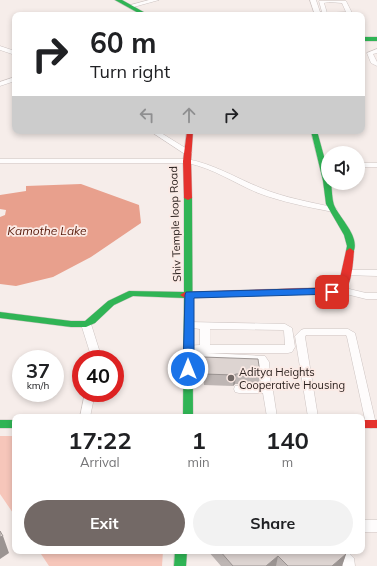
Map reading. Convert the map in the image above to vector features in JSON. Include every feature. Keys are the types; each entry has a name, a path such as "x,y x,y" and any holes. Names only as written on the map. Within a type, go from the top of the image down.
{"street":[{"path":"118,0 141,12"},
{"path":"130,6 156,0"},
{"path":"313,0 317,12"},
{"path":"324,12 321,2 329,0 344,2 349,12"},
{"path":"365,39 377,39"},
{"path":"0,48 12,52"},
{"path":"377,51 370,53 373,62 377,65 377,70"},
{"path":"0,84 12,80"},
{"path":"157,134 187,156 244,184 270,195 333,210"},
{"path":"187,156 190,134"},
{"path":"315,134 321,150"},
{"name":"Shiv Temple loop Road","path":"0,161 187,156 189,295 132,293 121,296 111,303 92,321 86,324"},
{"path":"365,164 377,165"},
{"path":"328,190 330,204 348,235 351,246 344,286 341,290"},
{"path":"346,273 377,273"},
{"path":"188,414 189,295 341,290 366,296 377,296"},
{"path":"0,315 71,324 86,324 94,350"},
{"path":"189,325 285,328 289,330 290,347 288,349 205,350 189,352"},
{"path":"205,326 205,350"},
{"path":"313,414 300,336 304,332 348,332 352,336 370,424"},
{"path":"189,352 261,359 264,362 266,387 263,389 239,389"},
{"path":"268,391 272,414"},
{"path":"86,414 88,402"},
{"path":"0,424 12,424"},
{"path":"365,526 377,526"},
{"path":"180,566 181,554"},
{"path":"341,554 349,562 349,566"}],"shaded area":[{"path":"0,436 12,436 12,512 0,494"},
{"path":"41,554 163,554 162,566 49,566"}],"water":[{"name":"Kamothe Lake","path":"81,184 139,205 141,223 91,257 53,277 16,286 0,284 0,217 5,215 6,210 0,209 0,195 26,191 26,186"}],"building":[{"path":"203,357 258,359 260,373 234,375 204,374"},
{"path":"223,554 346,554 332,566 288,566 278,556 266,566 233,566"}],"traffic: fast":[{"path":"118,0 140,12"},
{"path":"365,39 377,39"},
{"path":"315,134 327,181 330,204 348,235 351,246 350,251"},
{"path":"188,198 188,414"},
{"path":"0,315 71,324 86,324 92,321 111,303 132,293 185,295"},
{"path":"0,424 12,424"},
{"path":"180,566 181,554"}],"traffic: jam":[{"path":"188,198 187,161 190,134"},
{"path":"185,295 341,290 344,286 350,251"},
{"path":"365,424 377,424"}],"place":[{"name":"Aditya Heights Cooperative Housing","path":"231,378"}],"route":[{"path":"188,369 189,295 332,292"}]}
